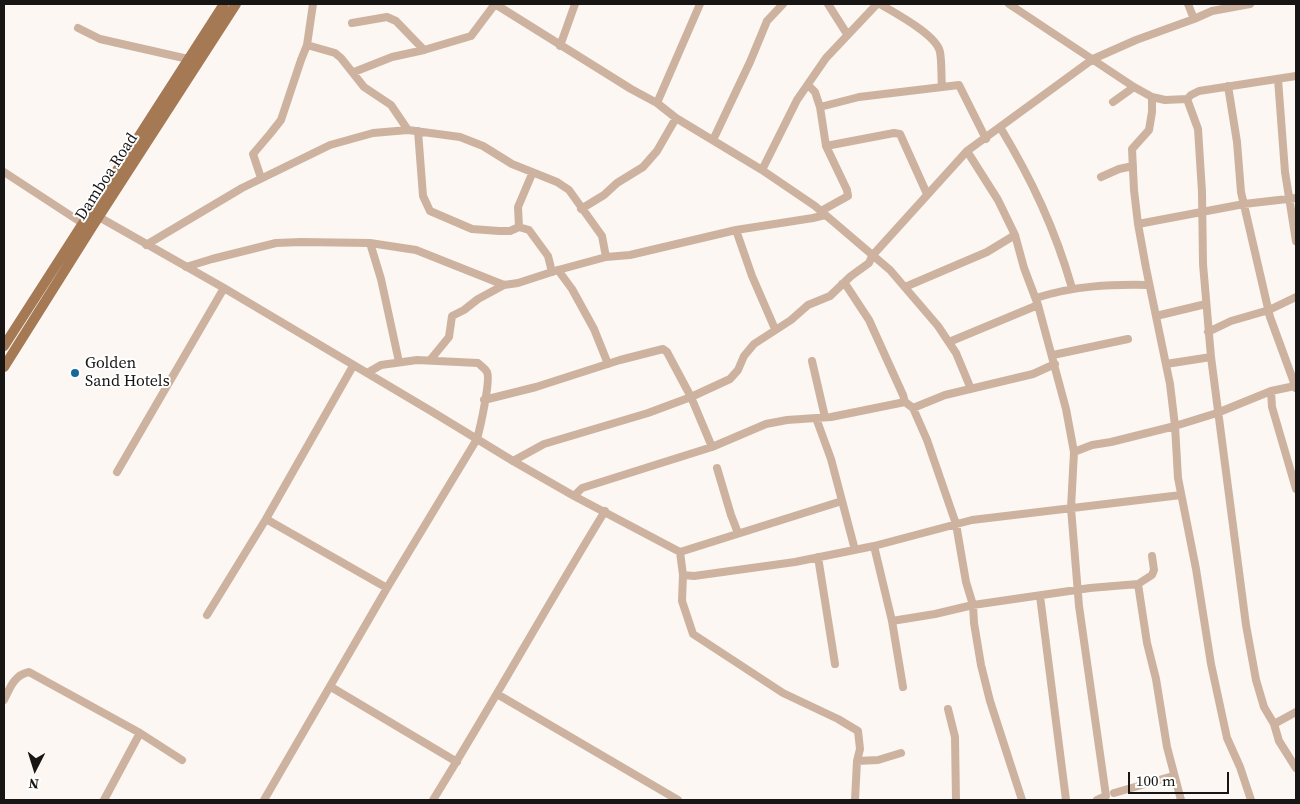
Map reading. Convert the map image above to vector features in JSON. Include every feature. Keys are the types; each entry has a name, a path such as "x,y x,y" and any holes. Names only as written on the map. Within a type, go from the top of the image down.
{"main road":[{"name":"Damboa Road","path":"4,346 224,4"},
{"name":"Damboa Road","path":"4,367 236,4"}],"street":[{"path":"261,178 252,154 280,120 307,45 313,4"},
{"path":"354,72 392,57 471,36 495,4 762,170 815,206 890,270 905,287 950,342 971,389"},
{"path":"560,46 575,4"},
{"path":"657,104 700,4"},
{"path":"713,140 767,21 783,4"},
{"path":"828,4 847,34"},
{"path":"762,170 793,109 826,58 847,34 879,4 921,30 935,42 940,50 942,87"},
{"path":"1188,4 1194,19"},
{"path":"513,461 544,444 648,413 730,379 738,370 744,356 754,344 791,320 808,305 830,296 868,263 872,256 967,151 986,139 1093,59 1136,40 1212,11 1250,4"},
{"path":"1015,5 1134,88 1152,97 1165,100 1187,99 1200,91 1296,76"},
{"path":"352,23 388,17 396,21 424,50"},
{"path":"78,28 100,39 188,59"},
{"path":"307,45 335,53 341,58 364,86 391,105 408,130"},
{"path":"1278,79 1285,172 1293,199 1296,241"},
{"path":"431,360 450,337 452,316 504,285 527,281 555,271 606,258 630,255 736,230 813,218 848,196 847,190 826,146 820,107 815,92 808,85"},
{"path":"820,107 859,97 959,85 986,139"},
{"path":"1074,452 1092,444 1111,442 1217,413 1270,391 1296,387 1268,310 1241,192 1236,133 1228,86"},
{"path":"1113,102 1134,88"},
{"path":"1152,97 1149,130 1132,149 1138,224 1170,384 1178,478 1196,569 1211,664 1227,738 1240,767 1251,800"},
{"path":"1187,99 1198,129 1202,192 1202,264 1208,332 1217,413 1251,652 1256,680 1264,707 1274,724 1279,741 1295,763"},
{"path":"582,209 604,195 617,183 643,167 657,151 676,118"},
{"path":"1000,127 1026,173 1048,218 1072,288"},
{"path":"146,245 242,188 330,145 373,133 408,130 460,137 483,146 532,174 549,179 569,190 602,236 606,258"},
{"path":"418,131 424,196 430,211 472,229 499,231 519,227 529,230 548,256 555,271 572,289 594,329 608,364"},
{"path":"826,146 894,133 900,134 927,194"},
{"path":"967,151 998,200 1015,236 1053,355 1066,409 1074,452 1071,508 1078,590 1106,796 1097,800"},
{"path":"1101,177 1119,169 1133,166"},
{"path":"4,172 82,222"},
{"path":"519,227 518,207 532,174"},
{"path":"1138,224 1244,204 1293,199"},
{"path":"99,217 224,288 513,461 574,496 680,552 842,501"},
{"path":"736,230 752,276 775,329"},
{"path":"905,287 987,252 1015,236"},
{"path":"186,267 276,243 370,243 416,250 504,285"},
{"path":"370,243 381,279 399,362"},
{"path":"842,284 846,284 869,320 905,402 913,408 927,440 956,524 966,582 973,605 981,666 990,701 1022,800"},
{"path":"950,342 1072,288 1150,285"},
{"path":"117,472 224,288"},
{"path":"1208,332 1231,321 1268,310 1296,296"},
{"path":"1156,316 1206,304"},
{"path":"1053,355 1128,339"},
{"path":"484,400 536,388 608,364 663,349 667,352 691,396 712,447"},
{"path":"1166,364 1211,357"},
{"path":"264,800 387,588 477,439 484,414 488,373 478,363 431,360 399,362 381,365 367,373"},
{"path":"812,361 825,417"},
{"path":"913,408 945,395 1033,374 1055,364"},
{"path":"207,615 266,520 353,366"},
{"path":"1270,391 1272,407 1296,489"},
{"path":"574,496 582,488 712,447 766,424 825,417 905,402"},
{"path":"816,418 831,459 855,550"},
{"path":"717,468 738,533"},
{"path":"683,575 694,576 741,570 818,557 874,546 956,524 1181,495"},
{"path":"433,800 604,511"},
{"path":"266,520 387,588"},
{"path":"874,546 892,621 903,686"},
{"path":"680,552 683,575 682,601 693,634 783,693 838,719 858,731 860,749 857,761 854,800"},
{"path":"892,621 973,605 1078,590 1138,584 1152,575 1154,570 1152,556"},
{"path":"818,557 834,664"},
{"path":"1138,584 1147,643 1156,679 1166,747 1181,800"},
{"path":"1040,596 1066,800"},
{"path":"4,700 16,678 22,673 29,672 140,733 182,760"},
{"path":"331,687 457,762"},
{"path":"497,694 678,800"},
{"path":"948,709 955,737 956,800"},
{"path":"1274,724 1296,712"},
{"path":"104,800 140,733"},
{"path":"857,761 878,760 901,753"},
{"path":"1114,793 1173,776"}],"place":[{"name":"Golden Sand Hotels","path":"75,373"}]}
